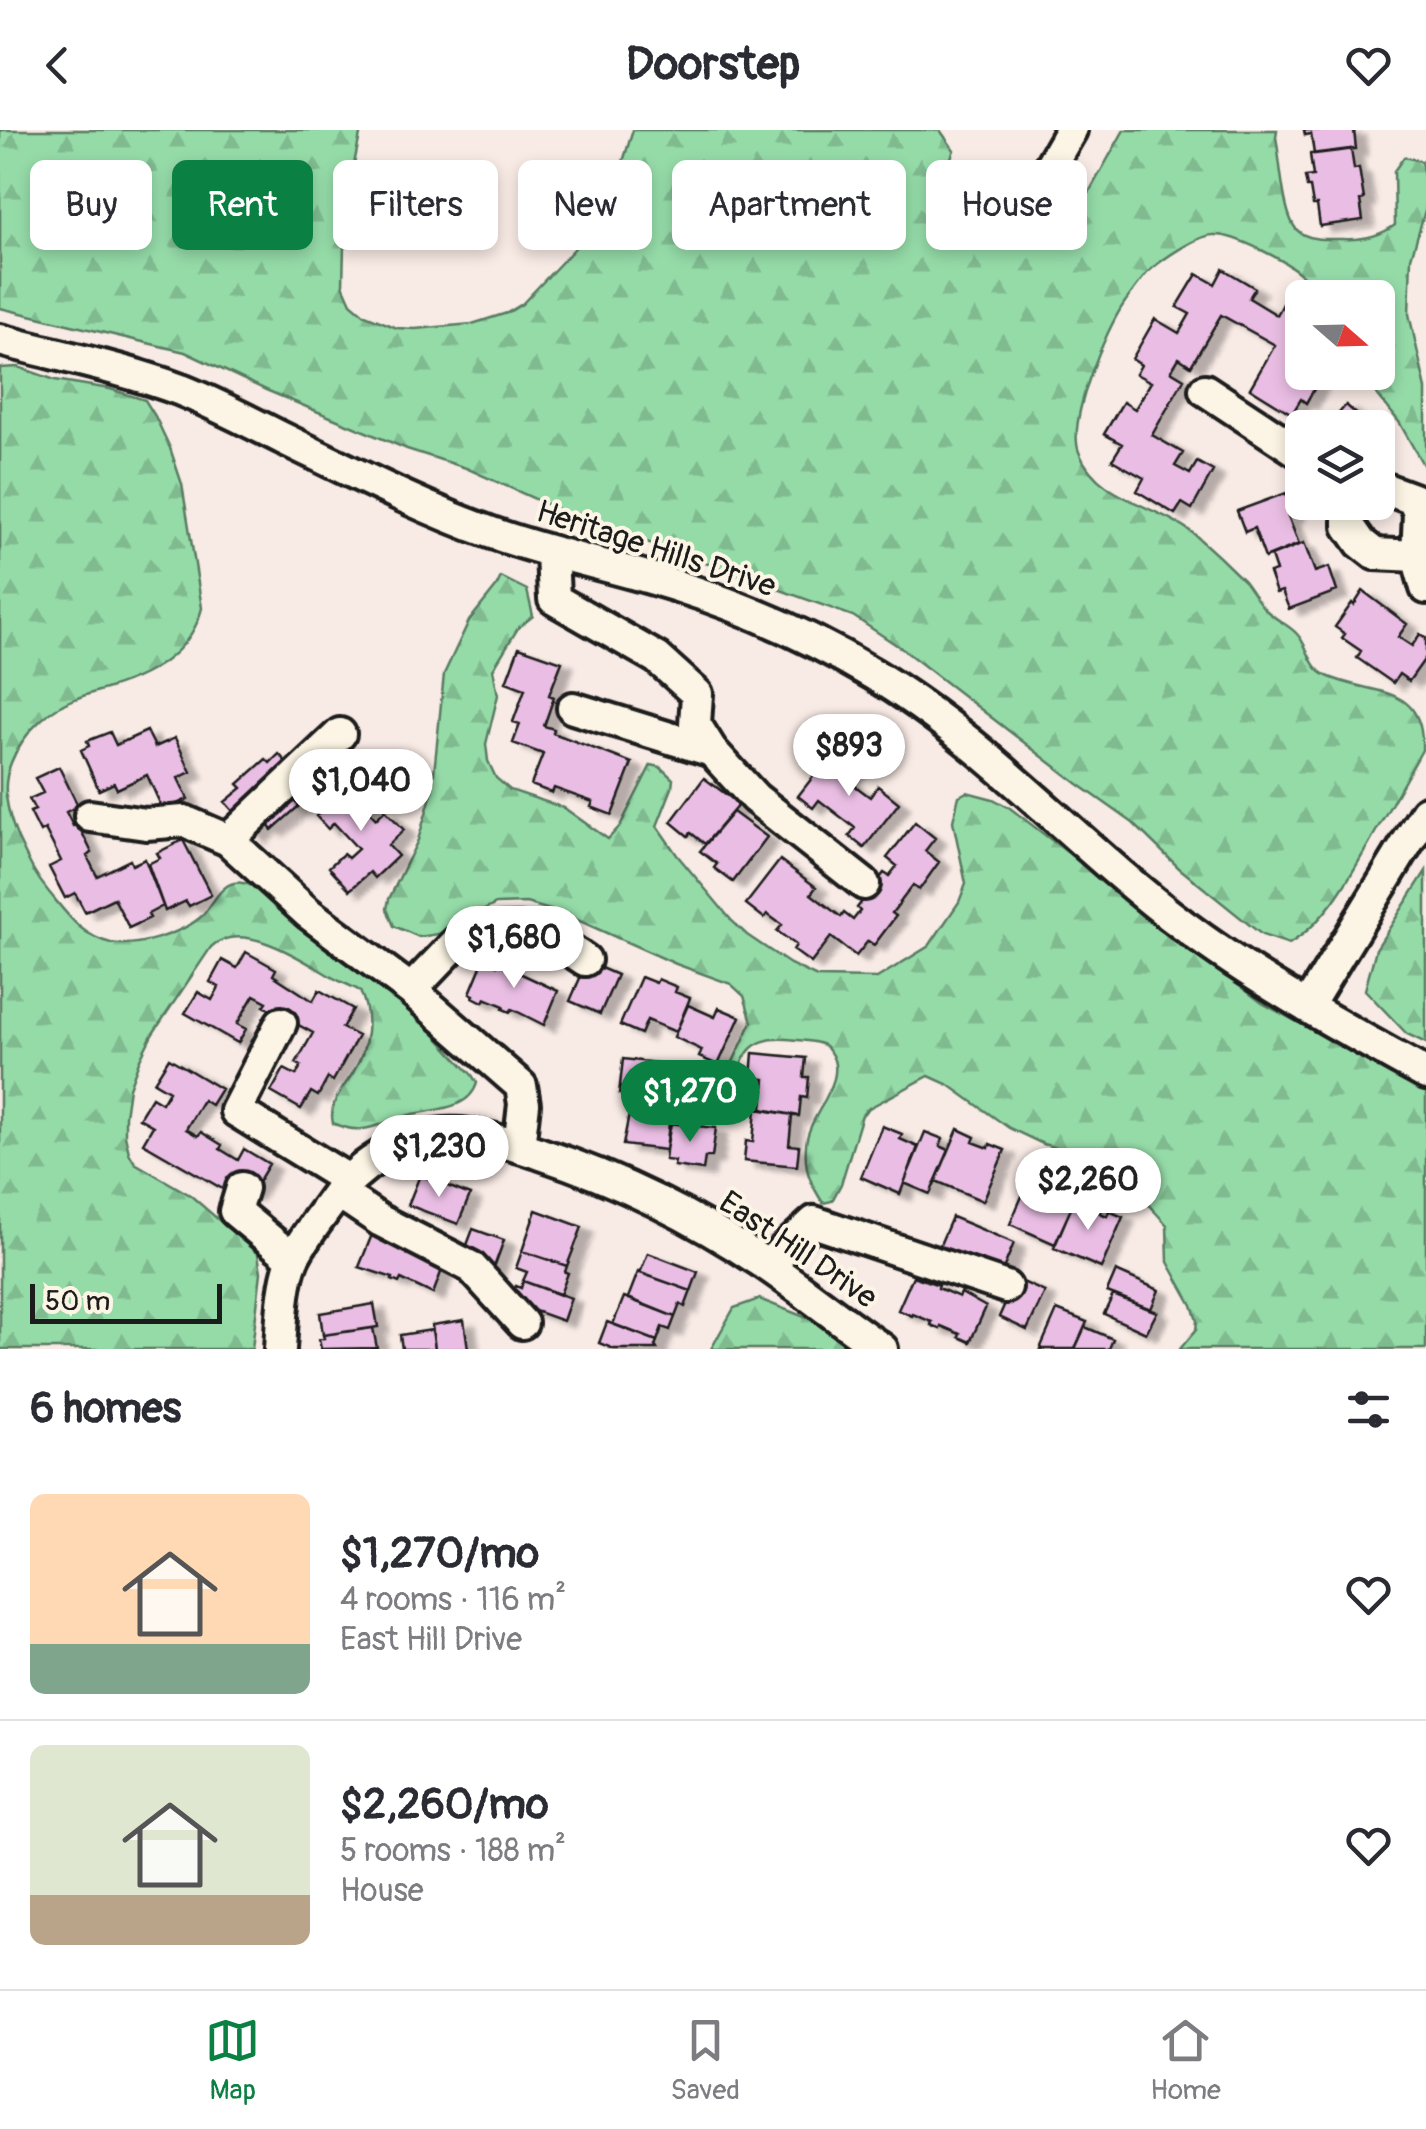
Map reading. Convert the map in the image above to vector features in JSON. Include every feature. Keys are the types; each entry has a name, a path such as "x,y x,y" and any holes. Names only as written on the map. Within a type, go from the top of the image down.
{"street":[{"path":"1053,160 1071,130"},
{"name":"Heritage Hills Drive","path":"0,340 181,390 442,514 552,552 680,587 808,639 928,710 1182,925 1307,1007 1426,1074"},
{"path":"1205,390 1285,443"},
{"path":"1395,492 1413,499 1419,513 1417,556 1426,588"},
{"path":"1349,520 1361,543 1375,554 1417,556"},
{"path":"552,552 554,599 657,658 696,694 695,724 712,751 754,798 864,884"},
{"path":"573,708 712,751"},
{"path":"228,840 340,734"},
{"path":"1307,1007 1426,812"},
{"path":"90,816 146,824 184,821 228,840 308,913 411,990 521,1086 524,1104 519,1146"},
{"path":"411,990 459,940 490,931 518,930 549,936 585,960"},
{"path":"281,1023 236,1110 343,1186 381,1221 471,1267 522,1324"},
{"name":"East Hill Drive","path":"280,1349 293,1259 343,1186 379,1157 410,1141 445,1134 519,1146 574,1165 672,1209 767,1265 882,1349"},
{"path":"242,1188 235,1210 293,1259"},
{"path":"767,1265 814,1222 1006,1287"}],"green space":[{"path":"0,130 361,130 355,160 333,160 333,250 344,250 343,285 351,303 365,315 397,328 415,329 472,324 507,313 522,304 573,250 652,250 652,160 624,160 633,130 940,130 954,150 950,160 926,160 926,250 1087,250 1087,196 1124,130 1277,130 1288,213 1297,230 1318,239 1363,238 1395,225 1394,171 1404,157 1421,161 1426,207 1411,258 1409,314 1426,389 1426,470 1395,417 1395,410 1390,410 1375,390 1395,390 1395,280 1307,280 1246,243 1213,235 1170,255 1148,272 1125,302 1090,375 1077,438 1079,452 1100,481 1194,534 1244,581 1267,611 1297,634 1321,672 1405,702 1421,728 1422,750 1328,909 1289,944 1262,935 1179,868 1133,823 853,616 566,513 466,468 407,449 266,390 185,352 0,308"},
{"path":"18,367 55,380 110,389 145,400 170,448 182,484 202,608 189,637 168,660 125,683 56,708 31,730 13,757 6,782 8,809 18,839 39,879 83,930 100,940 122,944 172,933 195,922 229,885 239,882 252,886 348,965 393,993 477,1083 466,1099 449,1107 363,1129 333,1123 334,1103 365,1043 367,1022 360,991 255,939 239,937 211,947 139,1061 129,1088 125,1135 135,1163 190,1195 258,1254 261,1272 252,1349 0,1349 0,368"},
{"path":"501,577 527,590 533,616 518,628 493,669 498,695 486,744 496,778 510,790 564,808 608,839 620,826 651,765 660,767 673,779 657,826 732,921 790,964 817,977 877,978 929,946 959,902 966,884 953,821 959,796 967,792 1010,808 1262,1003 1426,1092 1426,1349 1180,1349 1196,1330 1197,1321 1168,1262 1167,1225 1134,1189 1079,1154 1043,1144 1009,1128 949,1085 929,1076 862,1115 841,1184 832,1201 823,1203 809,1176 806,1145 813,1121 832,1086 835,1063 823,1044 787,1039 759,1043 745,1057 725,1103 718,1097 720,1089 752,1022 744,996 731,984 564,914 526,903 496,904 438,934 419,937 394,926 387,909 389,899 418,840 432,793 444,674 469,621"},
{"path":"1426,871 1426,1043 1407,1034 1365,990 1376,949"},
{"path":"759,1299 830,1327 849,1349 711,1349 734,1308"}],"building":[{"path":"1304,130 1354,130 1356,149 1314,154 1311,134 1305,135"},
{"path":"1351,149 1354,169 1359,168 1363,220 1320,226 1317,205 1313,205 1305,177 1313,176 1310,154"},
{"path":"1223,269 1255,288 1249,298 1277,315 1285,303 1285,390 1314,390 1306,403 1301,399 1294,410 1286,410 1250,388 1275,345 1221,315 1191,366 1179,358 1171,371 1184,379 1152,435 1183,453 1175,466 1190,474 1197,462 1213,471 1192,509 1182,503 1175,514 1137,491 1144,478 1112,460 1122,444 1104,434 1123,402 1135,409 1151,382 1136,374 1141,365 1132,359 1155,319 1179,333 1190,314 1177,307 1197,274 1215,284"},
{"path":"1285,493 1285,520 1290,520 1299,544 1265,558 1254,528 1245,532 1237,511"},
{"path":"1304,543 1315,572 1329,567 1337,591 1289,609 1282,591 1276,593 1269,573 1276,571 1271,556"},
{"path":"1363,591 1407,624 1398,637 1412,646 1420,634 1426,638 1426,657 1409,681 1399,674 1393,683 1357,658 1361,651 1342,638 1345,634 1335,627"},
{"path":"519,647 562,662 549,695 554,697 544,726 632,763 612,815 591,807 593,802 554,788 552,793 531,785 543,754 513,743 520,724 513,722 525,689 506,682"},
{"path":"147,731 155,747 175,738 191,772 178,778 188,799 163,810 147,775 117,789 114,783 99,790 81,750 89,746 87,741 110,732 116,745"},
{"path":"834,750 856,767 846,779 870,797 878,786 899,803 864,848 849,836 855,828 819,800 813,808 798,796"},
{"path":"279,754 311,790 272,830 268,825 255,837 225,802 242,788 238,784 266,759 270,763"},
{"path":"59,767 78,806 66,812 73,826 78,824 92,853 87,856 97,876 130,860 132,865 145,859 163,906 148,914 150,918 129,928 114,898 85,912 75,893 65,898 49,867 61,861 45,829 40,832 30,812 35,810 29,799 43,793 35,778"},
{"path":"358,777 378,799 367,809 376,819 385,810 404,830 388,845 398,856 375,878 370,872 350,890 329,867 343,854 348,858 358,849 334,823 328,829 316,816"},
{"path":"704,778 739,804 705,844 671,822"},
{"path":"733,812 767,837 733,882 700,851"},
{"path":"915,822 935,838 925,851 939,862 919,890 913,885 874,945 868,941 856,956 831,937 811,963 777,931 782,925 767,914 764,918 746,904 780,860 816,887 811,894 841,917 844,913 853,920 860,911 857,908 884,873 889,876 897,866 887,858"},
{"path":"183,840 211,895 189,906 186,901 165,911 148,864 160,858 157,853"},
{"path":"246,952 276,969 273,975 313,1001 319,990 353,1009 342,1028 358,1036 333,1081 328,1078 318,1096 311,1092 301,1109 271,1092 284,1069 296,1075 301,1066 296,1063 313,1033 264,1006 267,1002 254,995 237,1024 246,1029 238,1043 185,1013 198,992 212,1000 219,987 210,982 222,960 237,968"},
{"path":"484,959 558,991 544,1025 485,998 483,1002 473,997 470,993"},
{"path":"587,962 617,975 600,1014 570,1001"},
{"path":"641,977 677,987 675,992 690,998 676,1032 647,1020 641,1034 620,1025"},
{"path":"688,1005 715,1017 719,1008 740,1017 718,1065 699,1057 702,1050 674,1037"},
{"path":"753,1053 806,1058 807,1098 801,1097 799,1116 762,1109 765,1079 751,1077"},
{"path":"169,1058 221,1089 211,1105 203,1100 186,1129 198,1136 201,1132 238,1160 244,1149 269,1164 251,1194 228,1192 143,1143 153,1126 139,1118 152,1097 162,1103 169,1091 154,1082"},
{"path":"623,1059 667,1064 662,1105 623,1103 625,1094 619,1094"},
{"path":"631,1104 674,1107 666,1150 623,1145"},
{"path":"756,1109 799,1116 792,1116 789,1145 799,1146 797,1166 744,1161 746,1141 753,1142"},
{"path":"669,1123 716,1128 712,1157 705,1157 703,1170 674,1166 675,1161 665,1160"},
{"path":"882,1126 902,1134 900,1139 918,1147 900,1194 861,1177"},
{"path":"958,1129 975,1137 973,1142 1005,1150 983,1201 936,1181"},
{"path":"925,1132 943,1139 940,1146 949,1150 930,1194 904,1183"},
{"path":"1032,1173 1044,1178 1042,1183 1059,1190 1061,1185 1078,1193 1055,1244 1010,1224"},
{"path":"420,1175 470,1195 458,1224 408,1205"},
{"path":"1086,1200 1103,1208 1100,1213 1107,1216 1109,1211 1123,1217 1101,1268 1054,1248 1074,1201 1084,1205"},
{"path":"536,1210 582,1227 567,1266 522,1251"},
{"path":"952,1217 1014,1243 1001,1274 939,1247"},
{"path":"473,1229 504,1240 489,1281 458,1269"},
{"path":"373,1232 446,1259 433,1294 401,1279 399,1283 359,1267"},
{"path":"522,1251 567,1266 560,1295 523,1281 527,1272 516,1268"},
{"path":"648,1253 698,1272 691,1291 640,1273"},
{"path":"1116,1271 1159,1290 1151,1309 1107,1292"},
{"path":"638,1272 691,1291 685,1307 680,1304 675,1317 628,1298"},
{"path":"913,1276 959,1297 961,1293 986,1307 970,1342 960,1334 898,1310"},
{"path":"1016,1279 1045,1292 1027,1330 999,1317"},
{"path":"523,1281 571,1298 563,1321 510,1302 516,1286 521,1288"},
{"path":"1113,1295 1157,1312 1146,1333 1104,1314"},
{"path":"624,1297 675,1317 670,1330 662,1327 657,1341 613,1324"},
{"path":"374,1304 378,1327 323,1335 320,1313"},
{"path":"1057,1310 1087,1322 1075,1349 1040,1349"},
{"path":"464,1320 468,1349 435,1349 432,1325"},
{"path":"607,1322 657,1341 657,1349 614,1349 599,1343"},
{"path":"1085,1327 1113,1339 1109,1349 1075,1349"},
{"path":"373,1328 377,1348 321,1349 319,1339 323,1335"},
{"path":"432,1330 435,1349 402,1349 400,1335"}]}
